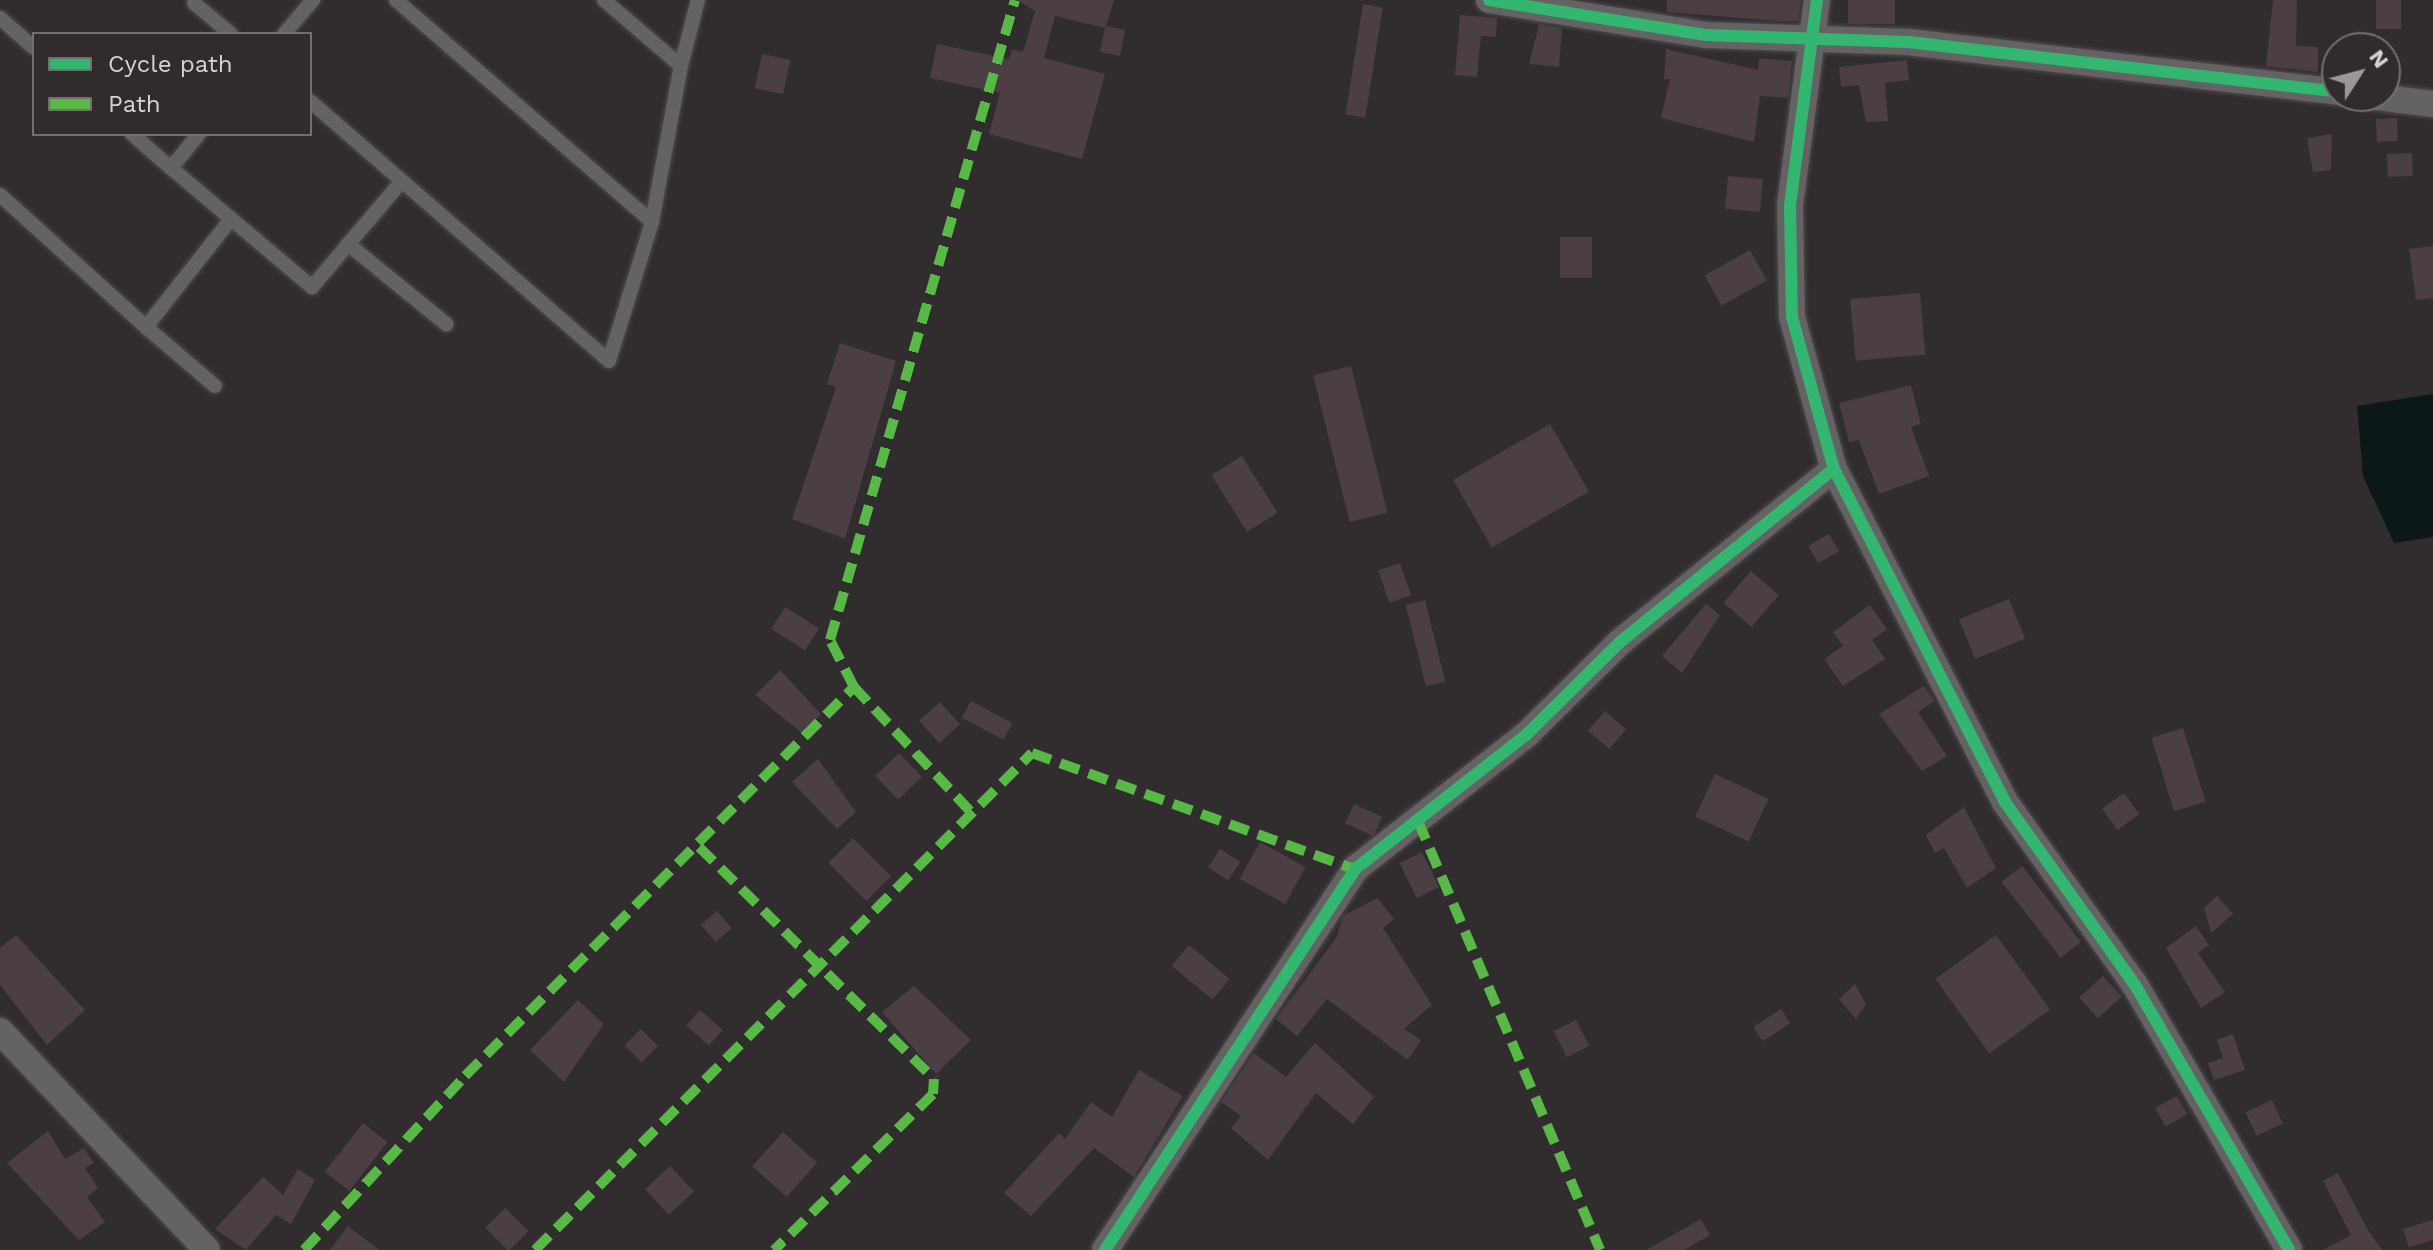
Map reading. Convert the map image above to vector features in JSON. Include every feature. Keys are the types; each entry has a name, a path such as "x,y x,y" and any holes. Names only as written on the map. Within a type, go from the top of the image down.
{"street":[{"path":"1489,0 1706,35 2052,56 2321,90"},
{"path":"1817,0 1790,206 1792,317 1834,469 2005,802 2135,985 2289,1250"},
{"path":"2401,100 2433,104"},
{"path":"1105,1250 1355,869 1526,735 1620,642 1834,469"},
{"path":"0,1031 207,1250"}],"lane":[{"path":"286,32 313,0"},
{"path":"396,0 652,222"},
{"path":"604,0 681,66"},
{"path":"312,103 609,361 652,222 681,66 698,0"},
{"path":"194,3 229,32"},
{"path":"0,18 32,46"},
{"path":"134,136 312,287 402,181"},
{"path":"171,168 197,136"},
{"path":"0,195 215,386"},
{"path":"146,327 231,219"},
{"path":"348,244 446,324"}],"shaded area":[{"path":"2433,394 2433,537 2394,543 2363,476 2357,406"}],"building":[{"path":"1017,0 1114,0 1106,26 1125,30 1120,56 1100,52 1105,28 1055,16 1044,58 1105,74 1082,159 989,134 1000,93 930,78 937,44 1009,59 1012,49 1023,52 1035,11"},
{"path":"1667,0 1801,0 1798,21 1777,21 1667,12"},
{"path":"1848,0 1895,0 1895,24 1848,24"},
{"path":"2273,0 2297,0 2296,46 2318,47 2318,72 2266,66"},
{"path":"2376,0 2401,0 2401,29 2376,29"},
{"path":"1363,4 1383,7 1365,118 1345,115"},
{"path":"1460,15 1497,18 1496,37 1481,36 1477,77 1455,75"},
{"path":"1539,24 1562,28 1559,67 1529,64"},
{"path":"1666,49 1758,70 1759,58 1792,61 1788,98 1760,96 1754,142 1661,118 1670,79 1664,79"},
{"path":"762,54 790,60 783,94 755,88"},
{"path":"1907,60 1909,80 1885,83 1888,121 1866,122 1859,85 1841,87 1839,67"},
{"path":"2397,118 2398,141 2377,142 2376,119"},
{"path":"2332,134 2331,170 2313,172 2307,138"},
{"path":"2412,153 2413,176 2388,177 2387,154"},
{"path":"1728,176 1763,179 1760,212 1725,209"},
{"path":"1560,237 1592,237 1592,278 1560,278"},
{"path":"2433,246 2433,298 2416,300 2409,249"},
{"path":"1750,250 1767,281 1721,306 1705,275"},
{"path":"1920,293 1925,355 1856,361 1850,299"},
{"path":"840,343 896,361 845,539 792,519 836,387 827,384"},
{"path":"1351,366 1388,513 1350,522 1313,375"},
{"path":"1911,385 1921,424 1911,427 1929,476 1879,494 1859,440 1849,442 1839,403"},
{"path":"1550,424 1589,492 1492,548 1453,480"},
{"path":"1242,456 1278,513 1247,532 1211,475"},
{"path":"1829,534 1839,551 1818,563 1808,546"},
{"path":"1400,563 1411,595 1389,603 1378,570"},
{"path":"1751,571 1779,595 1751,627 1723,603"},
{"path":"2009,599 2025,639 1975,659 1959,619"},
{"path":"1425,600 1445,682 1426,686 1406,605"},
{"path":"1706,604 1720,615 1682,673 1662,656"},
{"path":"1870,605 1887,629 1872,640 1885,659 1843,686 1824,659 1843,646 1833,632"},
{"path":"785,607 819,628 805,650 771,629"},
{"path":"780,670 821,714 802,733 755,695"},
{"path":"1924,686 1935,701 1918,712 1947,756 1922,771 1879,714"},
{"path":"971,701 1012,723 1004,740 962,718"},
{"path":"940,702 960,724 939,743 919,721"},
{"path":"1605,711 1626,729 1609,749 1588,731"},
{"path":"2183,728 2206,802 2174,811 2151,738"},
{"path":"899,753 922,777 898,800 875,776"},
{"path":"818,759 856,812 837,829 792,782"},
{"path":"1715,774 1768,799 1749,842 1695,817"},
{"path":"2124,793 2139,814 2117,830 2102,809"},
{"path":"1354,804 1382,817 1373,836 1345,823"},
{"path":"1964,807 1996,868 1967,888 1944,848 1935,853 1926,835"},
{"path":"853,838 891,876 866,901 828,863"},
{"path":"1260,842 1305,867 1285,904 1240,879"},
{"path":"1220,849 1240,862 1228,881 1208,867"},
{"path":"1422,852 1439,887 1417,898 1400,863"},
{"path":"2022,866 2081,942 2061,958 2002,882"},
{"path":"2217,896 2233,914 2211,933 2204,908"},
{"path":"1377,898 1394,919 1383,928 1432,1005 1404,1029 1421,1040 1408,1060 1327,999 1297,1036 1276,1019 1336,938 1343,916"},
{"path":"717,911 732,929 716,942 701,924"},
{"path":"2196,926 2209,945 2198,953 2225,992 2201,1008 2166,948"},
{"path":"16,935 85,1010 47,1045 0,985 0,948"},
{"path":"1996,935 2050,1009 1989,1054 1935,979"},
{"path":"1189,945 1230,979 1212,1000 1172,966"},
{"path":"2103,976 2122,997 2098,1018 2079,997"},
{"path":"1855,984 1866,1004 1856,1019 1839,999"},
{"path":"914,986 971,1040 936,1074 882,1012"},
{"path":"578,1000 604,1024 564,1082 530,1050"},
{"path":"1781,1009 1790,1023 1763,1041 1753,1027"},
{"path":"700,1010 723,1030 709,1046 686,1026"},
{"path":"1576,1020 1589,1046 1567,1057 1554,1031"},
{"path":"641,1029 658,1046 642,1062 625,1045"},
{"path":"2233,1034 2245,1070 2214,1080 2208,1063 2223,1058 2217,1040"},
{"path":"1315,1043 1374,1097 1353,1124 1316,1093 1268,1160 1231,1128 1241,1116 1221,1102 1254,1053 1286,1077"},
{"path":"1139,1070 1183,1096 1134,1177 1094,1148 1031,1216 1004,1193 1059,1133 1065,1139 1091,1102 1112,1117"},
{"path":"2177,1096 2187,1114 2165,1126 2155,1108"},
{"path":"2272,1100 2283,1124 2257,1136 2246,1112"},
{"path":"363,1123 387,1142 349,1191 325,1172"},
{"path":"48,1131 65,1159 84,1148 94,1163 85,1168 98,1188 87,1197 105,1222 79,1240 7,1163"},
{"path":"783,1132 817,1163 786,1197 752,1166"},
{"path":"670,1166 694,1192 669,1215 645,1189"},
{"path":"298,1169 315,1180 291,1224 276,1215 246,1250 215,1229 263,1177 283,1195"},
{"path":"2338,1173 2382,1250 2323,1250 2351,1235 2323,1181"},
{"path":"505,1208 528,1231 507,1250 485,1228"},
{"path":"1701,1219 1710,1235 1684,1250 1646,1250"},
{"path":"2433,1220 2433,1240 2409,1247 2403,1229"},
{"path":"348,1226 379,1250 330,1250"}],"marked path":[{"path":"970,811 854,687 830,640 1015,0"},
{"path":"304,1250 465,1076 854,687"},
{"path":"535,1250 1032,753 1355,869"},
{"path":"1418,821 1600,1250"},
{"path":"699,847 934,1079 933,1094 774,1250"}],"cycle path":[{"path":"1489,0 1706,35 1908,42 2321,90"},
{"path":"1817,0 1790,206 1792,317 1834,469 2005,802 2135,985 2289,1250"},
{"path":"1105,1250 1355,869 1526,735 1620,642 1834,469"}]}
